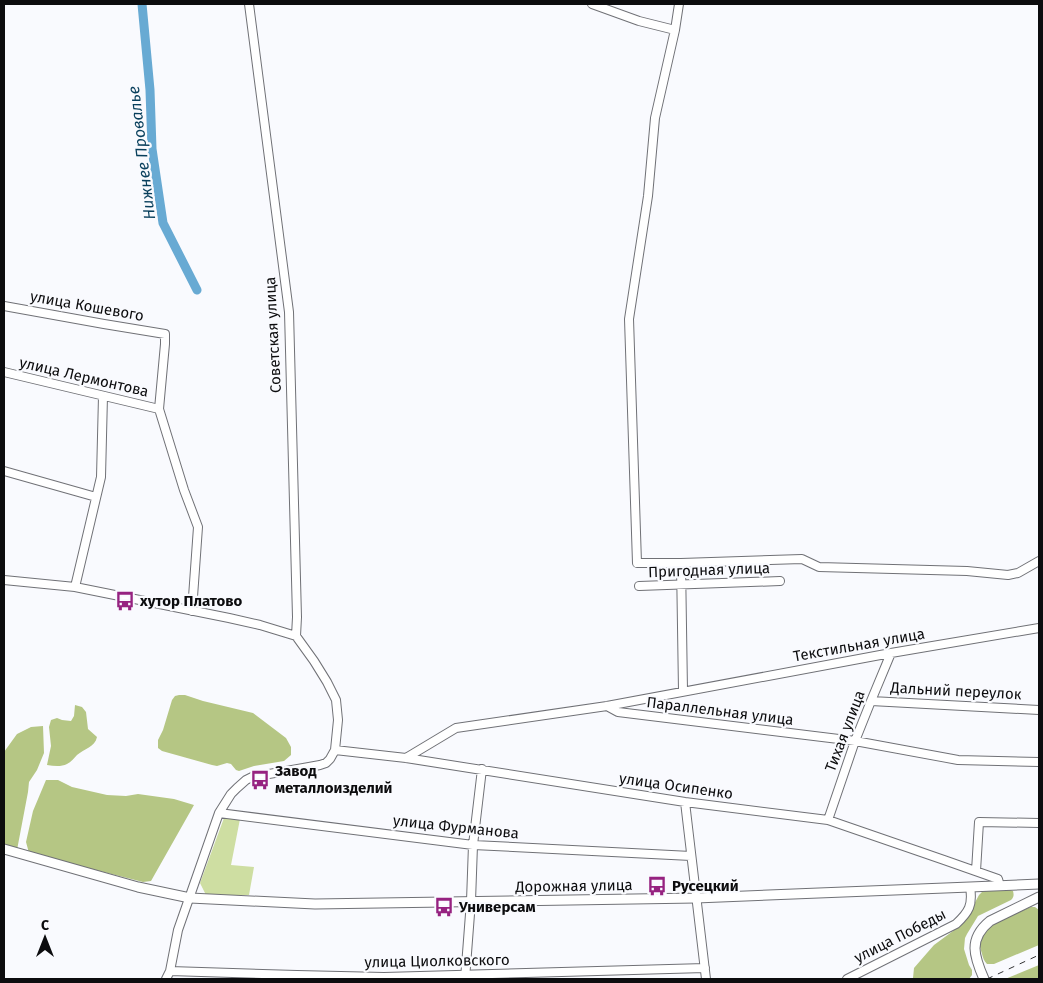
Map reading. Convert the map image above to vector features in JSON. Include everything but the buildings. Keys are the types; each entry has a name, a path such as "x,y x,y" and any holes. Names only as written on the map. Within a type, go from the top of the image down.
{"main road":[{"name":"Дорожная улица","path":"4,849 138,887 190,898 315,904 696,898 1039,884"},
{"path":"1019,885 1024,891 1026,903"},
{"path":"983,976 974,952 977,934 990,921 1039,897"}],"street":[{"name":"Советская улица","path":"249,4 289,312 296,636"},
{"path":"592,4 639,21 675,30"},
{"path":"679,4 655,118 648,196 629,319 637,563 802,559 818,568 967,571 1008,575 1018,573 1039,561"},
{"name":"улица Кошевого","path":"4,306 166,334 159,409"},
{"name":"улица Лермонтова","path":"4,372 159,409"},
{"path":"76,587 100,477 103,396"},
{"path":"159,409 184,490 198,527 192,611"},
{"path":"4,471 96,497"},
{"path":"681,563 683,691"},
{"path":"4,580 76,587 260,625 296,636 314,661 336,700 338,720 335,750 326,763 252,777 231,794 220,813 178,930 170,970 166,979"},
{"name":"Пригодная улица","path":"639,586 780,581"},
{"name":"Текстильная улица","path":"607,706 891,653 1039,628"},
{"name":"Тихая улица","path":"828,820 855,741 891,653"},
{"name":"Дальний переулок","path":"871,701 1039,710"},
{"name":"Параллельная улица","path":"406,758 456,728 607,706 618,712 855,741 958,760 1039,762"},
{"name":"улица Осипенко","path":"335,750 482,769 684,802 828,820 998,879 1000,886"},
{"path":"465,977 473,845 482,769"},
{"path":"684,802 706,979"},
{"name":"улица Фурманова","path":"220,813 473,845 691,856"},
{"path":"976,871 979,822 1039,823"},
{"name":"улица Победы","path":"847,979 956,924 970,907 972,901 970,888"},
{"name":"улица Циолковского","path":"170,970 297,975 465,977 705,968"}],"green space":[{"path":"179,695 253,713 286,738 291,747 291,755 284,761 254,766 239,771 231,764 227,763 217,766 162,751 158,748 158,740 172,700 175,696"},
{"path":"75,705 82,707 86,712 88,729 97,737 96,740 92,746 67,764 60,766 47,765 51,746 49,727 51,720 57,718 71,721 74,716"},
{"path":"43,726 44,753 37,770 29,782 17,850 4,846 4,752 17,734 31,727"},
{"path":"46,780 58,780 72,787 107,795 126,796 138,794 174,799 194,805 151,881 143,882 29,853 26,842 33,811"},
{"path":"224,818 240,819 231,865 254,867 249,895 206,895 200,883"},
{"path":"988,890 1010,890 1013,891 1014,896 1011,900 978,916 967,934 964,949 972,970 972,975 969,979 912,979 914,968 934,945 953,931 972,908 979,895"},
{"path":"1031,907 1039,910 1039,945 994,964 987,964 983,958 980,946 982,936 1001,920"},
{"path":"1039,965 1039,979 1005,979"}],"waterway":[{"name":"Нижнее Провалье","path":"142,4 150,90 152,149 163,223 197,290"}],"railway":[{"path":"987,979 1039,955"}],"place":[{"name":"хутор Платово","path":"125,601"},
{"name":"Завод металлоизделий","path":"260,780"},
{"name":"Русецкий","path":"657,886"},
{"name":"Универсам","path":"444,907"}]}
